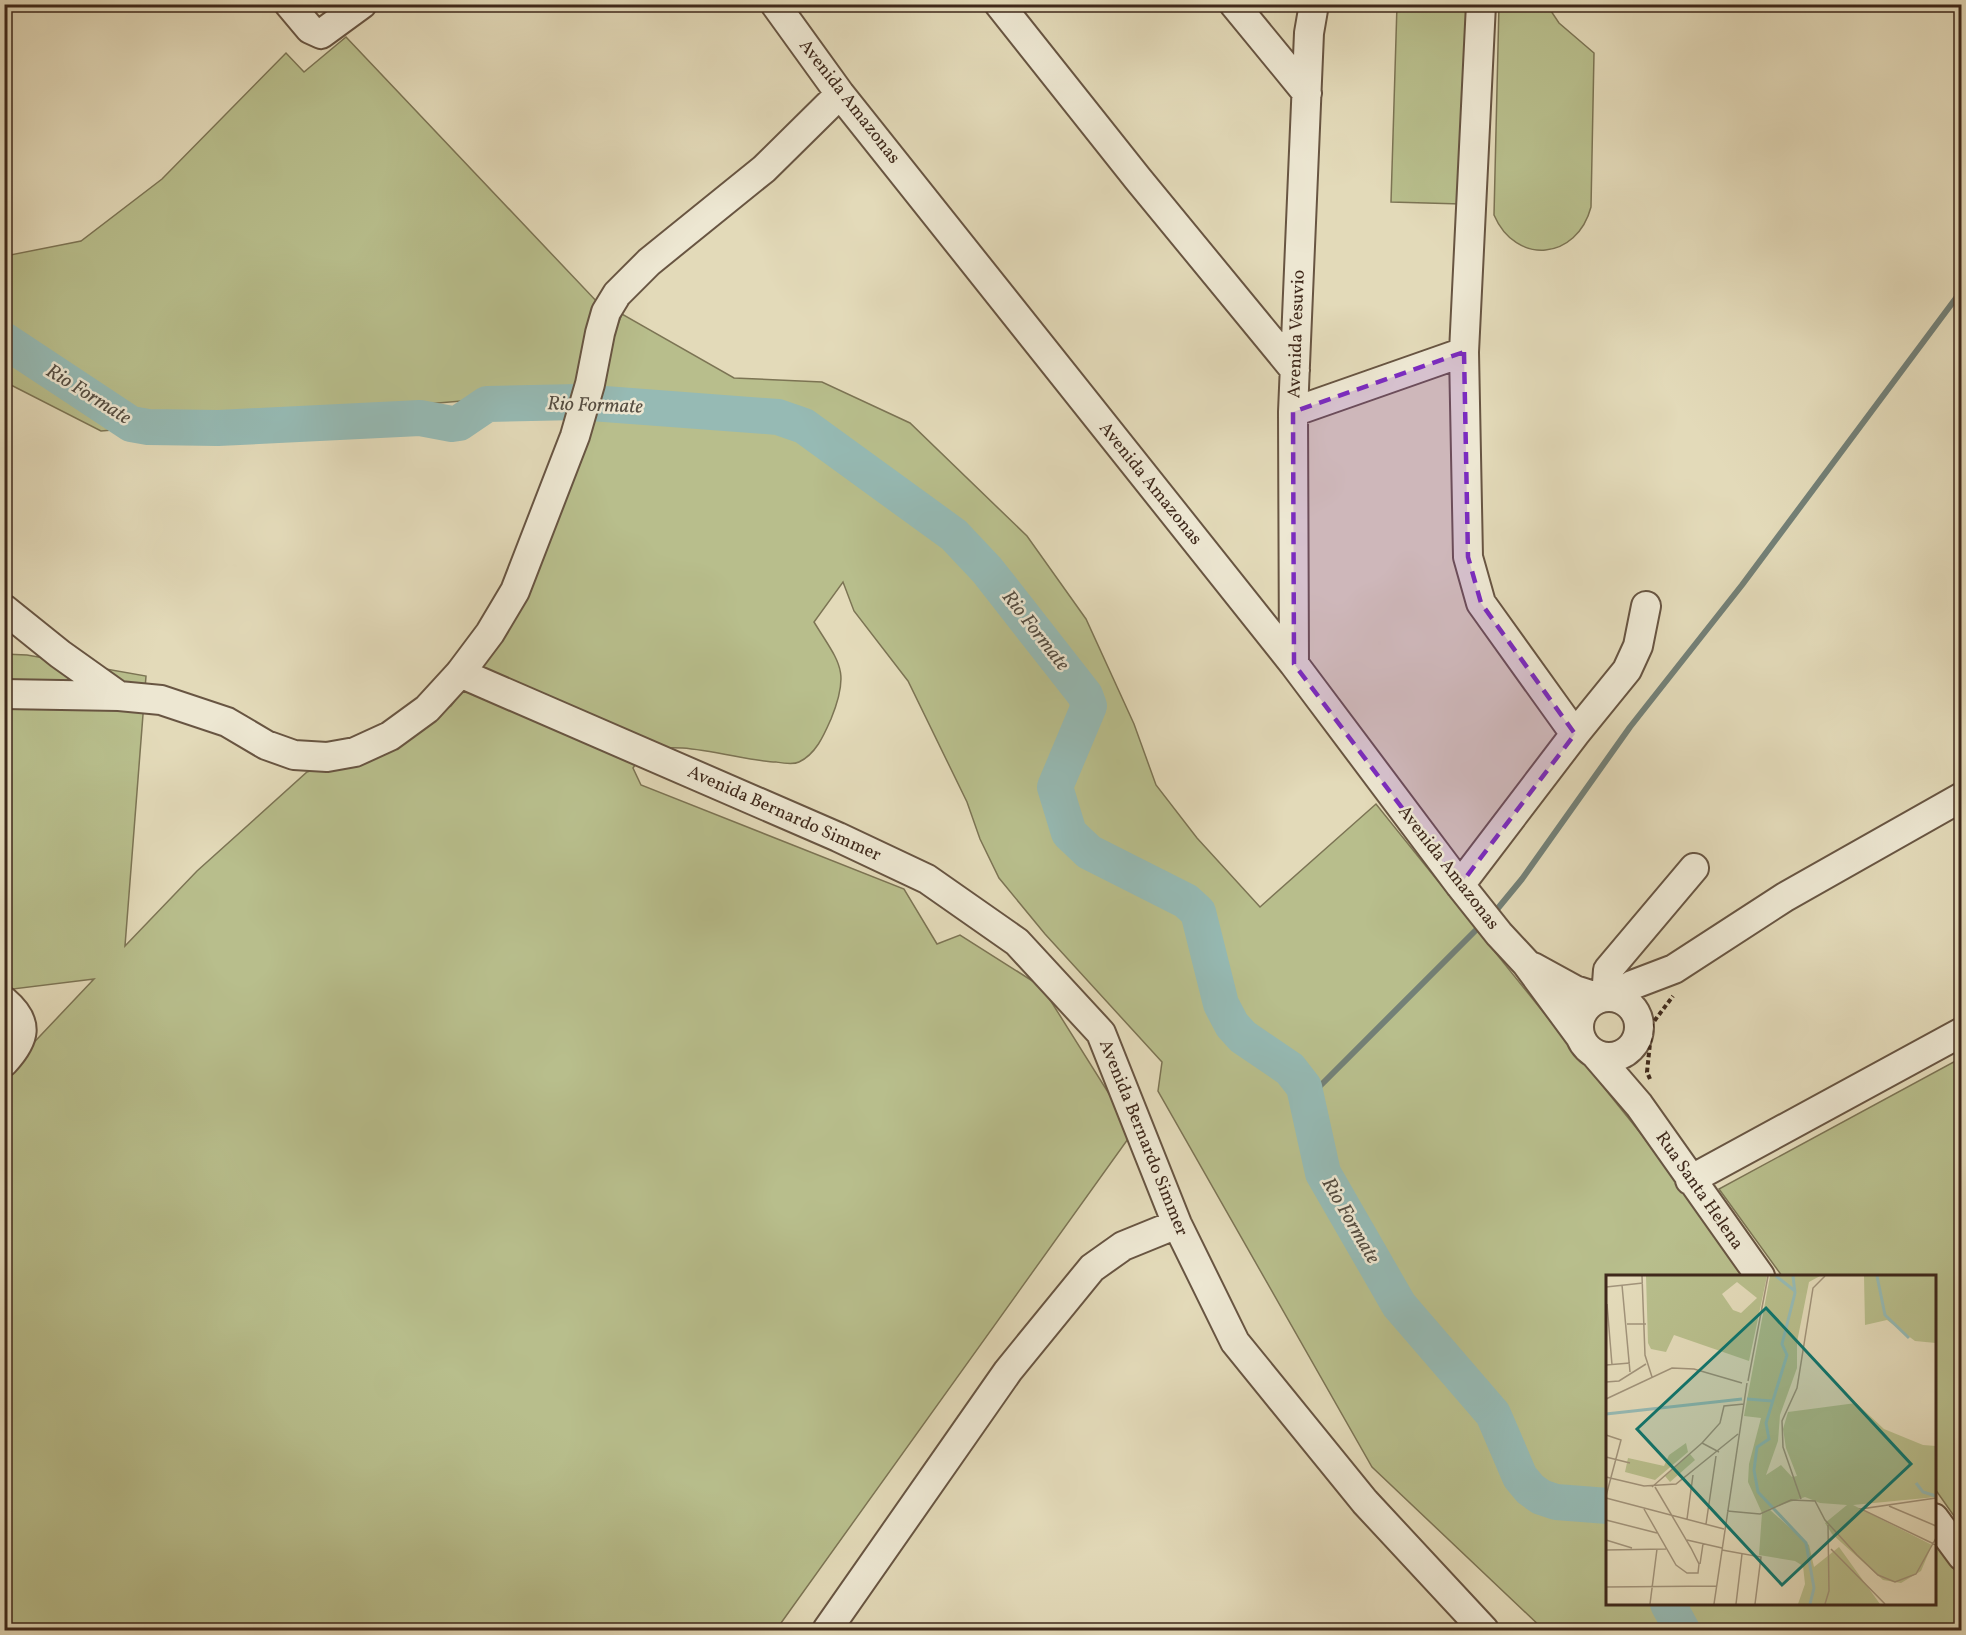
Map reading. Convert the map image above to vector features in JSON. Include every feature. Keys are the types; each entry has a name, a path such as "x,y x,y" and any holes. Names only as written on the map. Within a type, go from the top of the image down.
{"street":[{"path":"289,4 310,29 321,34 362,4"},
{"name":"Avenida Amazonas","path":"775,4 840,94 1294,664 1460,885 1526,963 1588,1045"},
{"path":"999,4 1138,179 1295,370"},
{"path":"1234,4 1307,93"},
{"name":"Avenida Vesuvio","path":"1294,664 1293,412 1309,33 1314,4"},
{"path":"1481,4 1464,352 1468,557 1481,603 1575,734"},
{"path":"4,694 160,699 227,722 266,745 294,755 327,757 355,752 390,735 427,709 460,673 489,633 515,591 574,436 590,384 606,312 617,294 649,262 764,169 840,94"},
{"path":"1293,412 1464,352"},
{"path":"1460,885 1575,734 1627,670 1638,646 1646,606"},
{"path":"4,609 60,654 119,696"},
{"name":"Avenida Bernardo Simmer","path":"460,673 838,837 927,879 1017,942 1101,1033 1177,1224 1235,1342 1365,1502 1484,1630"},
{"path":"1678,979 1632,985 1590,1004 1582,1013 1578,1024 1588,1045 1614,1057 1635,1036 1646,1004 1785,897 1962,797"},
{"path":"1607,997 1608,970 1694,868"},
{"name":"Avenida Amazonas","path":"1526,963 1575,990 1607,997"},
{"path":"1607,997 1631,1005 1635,1036"},
{"path":"4,1001 13,1008 20,1021 23,1035 17,1047 4,1062"},
{"path":"1690,1180 1962,1032"},
{"name":"Rua Santa Helena","path":"1635,1036 1645,1093 1690,1180 1759,1275"},
{"name":"Rua Santa Helena","path":"1588,1045 1645,1093"},
{"path":"827,1630 1008,1371 1092,1268 1124,1246 1177,1224"},
{"path":"1936,1519 1962,1556"}],"path":[{"path":"1645,1093 1652,1023 1678,979"}],"highlighted area":[{"path":"1464,352 1468,557 1481,603 1575,734 1460,885 1294,664 1293,412"}],"green space":[{"path":"1397,5 1467,5 1461,204 1391,202"},
{"path":"1499,5 1547,5 1559,23 1594,53 1591,207 1584,225 1573,238 1560,246 1546,250 1531,249 1516,243 1504,231 1494,215"},
{"path":"346,37 618,324 622,314 734,378 822,382 910,423 1027,536 1086,619 1134,724 1156,785 1197,838 1260,907 1376,804 1642,1135 1743,1275 1606,1275 1606,1605 1936,1605 1936,1542 1961,1579 1961,1630 1544,1630 1372,1467 1158,1091 1162,1062 1045,934 999,878 980,839 967,802 908,681 854,611 843,582 814,622 836,658 841,678 837,702 831,719 819,744 810,754 799,762 788,764 708,751 656,749 643,755 633,768 641,785 904,889 937,944 960,935 1042,987 1133,1132 776,1630 5,1630 5,1073 94,979 5,990 4,654 27,655 146,676 125,946 197,871 307,772 383,749 451,706 503,639 595,390 101,431 5,382 5,256 81,241 162,179 286,53 304,72"},
{"path":"1961,1058 1961,1526 1936,1490 1936,1275 1781,1275 1719,1189"}],"waterway":[{"path":"1494,913 1522,879 1630,727 1742,585 1962,290"},
{"name":"Rio Formate","path":"4,340 131,424 148,427 218,428 420,418 452,424 459,423 487,404 578,402 778,417 804,426 954,535 987,570 1085,695 1089,706 1055,787 1069,833 1089,852 1186,901 1198,912 1221,1004 1232,1025 1243,1037 1290,1069 1304,1087 1323,1173 1399,1305 1493,1414 1520,1477 1530,1489 1541,1497 1556,1502 1606,1506"},
{"path":"1304,1090 1319,1087 1482,924"},
{"name":"Rio Formate","path":"1669,1605 1682,1630"}]}
